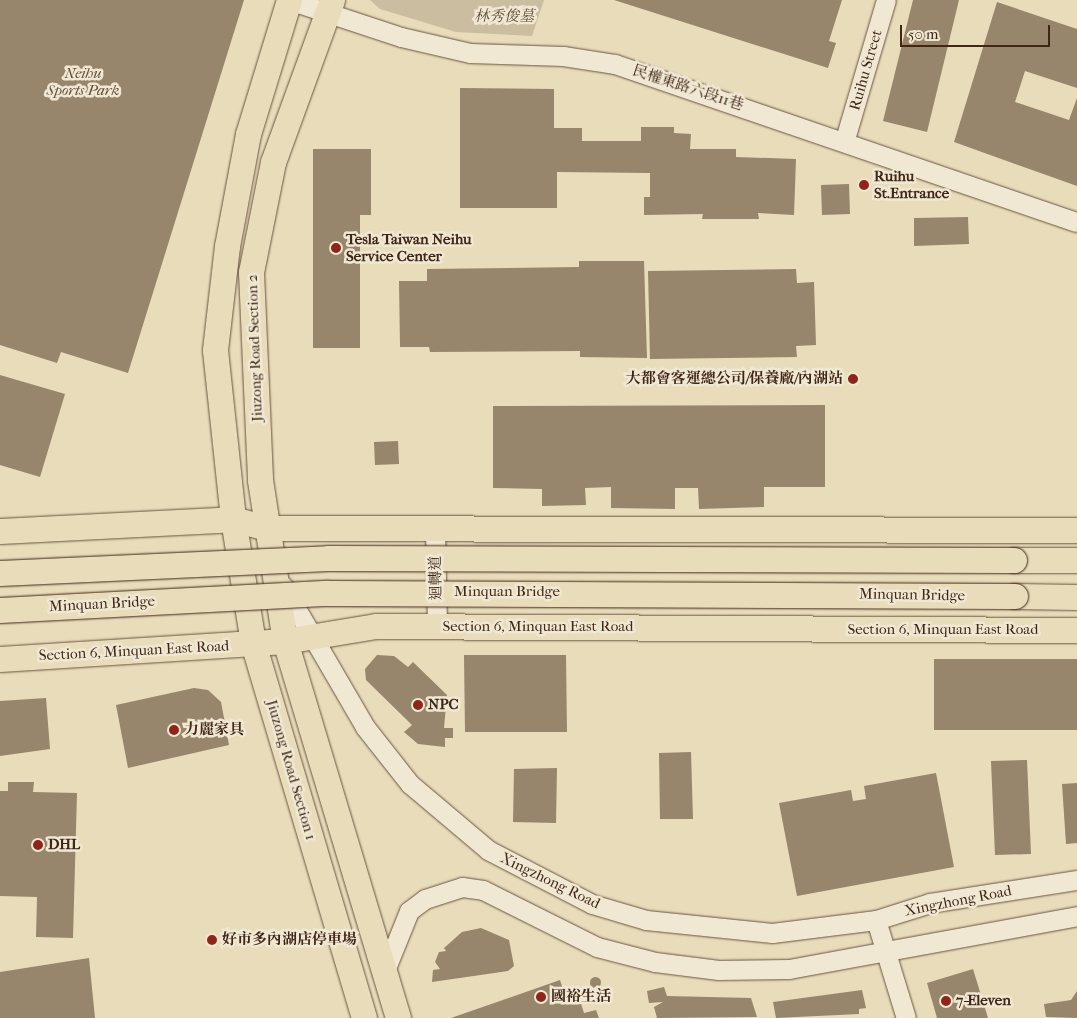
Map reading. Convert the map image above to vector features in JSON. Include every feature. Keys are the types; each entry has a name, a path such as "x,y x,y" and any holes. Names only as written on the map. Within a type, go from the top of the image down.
{"main road":[{"name":"Jiuzong Road Section 2","path":"233,519 215,350 227,246 248,134 289,0"},
{"name":"Jiuzong Road Section 2","path":"266,528 252,272 273,162 330,6"},
{"path":"0,530 233,519 266,528 435,530 1077,530"},
{"name":"Jiuzong Road Section 1","path":"233,519 253,643 364,1018"},
{"name":"Jiuzong Road Section 1","path":"266,528 276,575 285,641 398,1018"},
{"path":"0,573 328,558 1077,560"},
{"name":"Minquan Bridge","path":"0,610 328,593 1077,597"},
{"name":"Section 6, Minquan East Road","path":"0,659 285,641 376,626 1077,630"}],"street":[{"name":"民權東路六段11巷","path":"289,0 330,6 401,37 470,53 563,56 616,64 845,139 1077,222"},
{"name":"Ruihu Street","path":"845,139 886,0"},
{"name":"迴轉道","path":"435,530 436,626"},
{"name":"Xingzhong Road","path":"276,575 365,727 410,784 488,850 541,880 592,904 646,920 710,929 772,933 876,920 930,903 1077,880"},
{"path":"384,973 409,911 425,899 462,887 483,890 597,947 656,962 718,970 789,969 1077,916"},
{"path":"876,920 906,1018"}],"green space":[{"name":"林秀俊墓","path":"370,0 544,0 532,36 456,32 380,9"}],"building":[{"name":"Neihu Sports Park","path":"0,0 244,0 128,373 61,352 57,363 0,345"},
{"path":"614,0 842,0 829,41 836,43 828,68"},
{"path":"913,0 959,0 927,132 883,121"},
{"path":"997,2 1077,29 1077,88 1025,71 1015,102 1069,120 1077,98 1077,186 954,142"},
{"path":"460,88 554,89 554,128 582,128 582,141 641,141 641,127 674,127 674,133 691,134 690,149 736,149 736,157 796,159 794,215 758,213 759,219 702,219 703,214 644,215 644,197 650,197 650,173 557,172 557,208 460,208"},
{"name":"Tesla Taiwan Neihu Service Center","path":"313,149 371,149 371,215 360,215 360,348 313,348"},
{"path":"849,184 850,214 822,215 821,185"},
{"path":"968,217 969,244 914,246 914,218"},
{"path":"579,261 644,261 647,358 580,357 580,351 430,352 429,347 400,347 399,281 427,281 427,269 579,267"},
{"path":"796,269 797,283 814,282 816,345 796,346 797,357 650,359 648,271"},
{"path":"0,375 65,394 40,477 0,465"},
{"path":"825,405 825,487 764,487 764,507 699,509 698,488 675,488 675,509 611,508 611,487 585,488 586,505 542,506 542,489 493,488 493,406"},
{"path":"398,441 399,464 375,465 374,442"},
{"name":"NPC","path":"377,655 394,656 408,667 413,662 447,695 444,728 453,728 453,738 445,738 445,747 418,744 404,732 412,725 366,680 365,669"},
{"path":"464,655 566,655 567,732 465,732"},
{"path":"934,659 1077,659 1077,730 934,730"},
{"name":"力麗家具","path":"194,688 208,690 221,702 229,745 128,768 116,705"},
{"path":"46,698 50,749 0,756 0,701"},
{"path":"691,752 693,819 660,819 659,753"},
{"path":"1027,760 1031,854 995,855 991,761"},
{"path":"557,768 556,823 513,822 514,769"},
{"path":"936,773 954,867 797,896 779,803 851,790 853,801 866,799 864,786"},
{"name":"DHL","path":"8,782 34,782 33,792 77,793 73,938 36,937 37,897 0,896 0,791 8,791"},
{"path":"1077,783 1077,843 1066,844 1062,784"},
{"path":"481,928 509,940 514,966 508,971 432,982 433,970 440,969 435,962 439,952 446,951 444,948 462,932"},
{"path":"89,958 95,1018 0,1018 0,972"},
{"path":"973,969 988,1018 937,1018 927,983"},
{"path":"595,976 601,982 595,988 589,982"},
{"name":"國裕生活","path":"560,980 564,993 576,989 584,1013 596,1010 599,1018 451,1018"},
{"path":"664,987 667,996 751,998 757,1017 657,1018 654,1007 663,1002 649,1003 647,991"},
{"path":"862,990 866,1008 859,1009 859,1014 776,1018 773,1002"},
{"path":"1077,991 1077,1018 1046,1017 1044,1004 1071,1000"}],"place":[{"name":"Ruihu St.Entrance","path":"864,185"},
{"name":"Tesla Taiwan Neihu Service Center","path":"336,248"},
{"name":"大都會客運總公司/保養廠/內湖站","path":"853,379"},
{"name":"NPC","path":"418,705"},
{"name":"力麗家具","path":"174,730"},
{"name":"DHL","path":"38,845"},
{"name":"好市多內湖店停車場","path":"212,940"},
{"name":"國裕生活","path":"541,997"},
{"name":"7-Eleven","path":"946,1001"}]}
